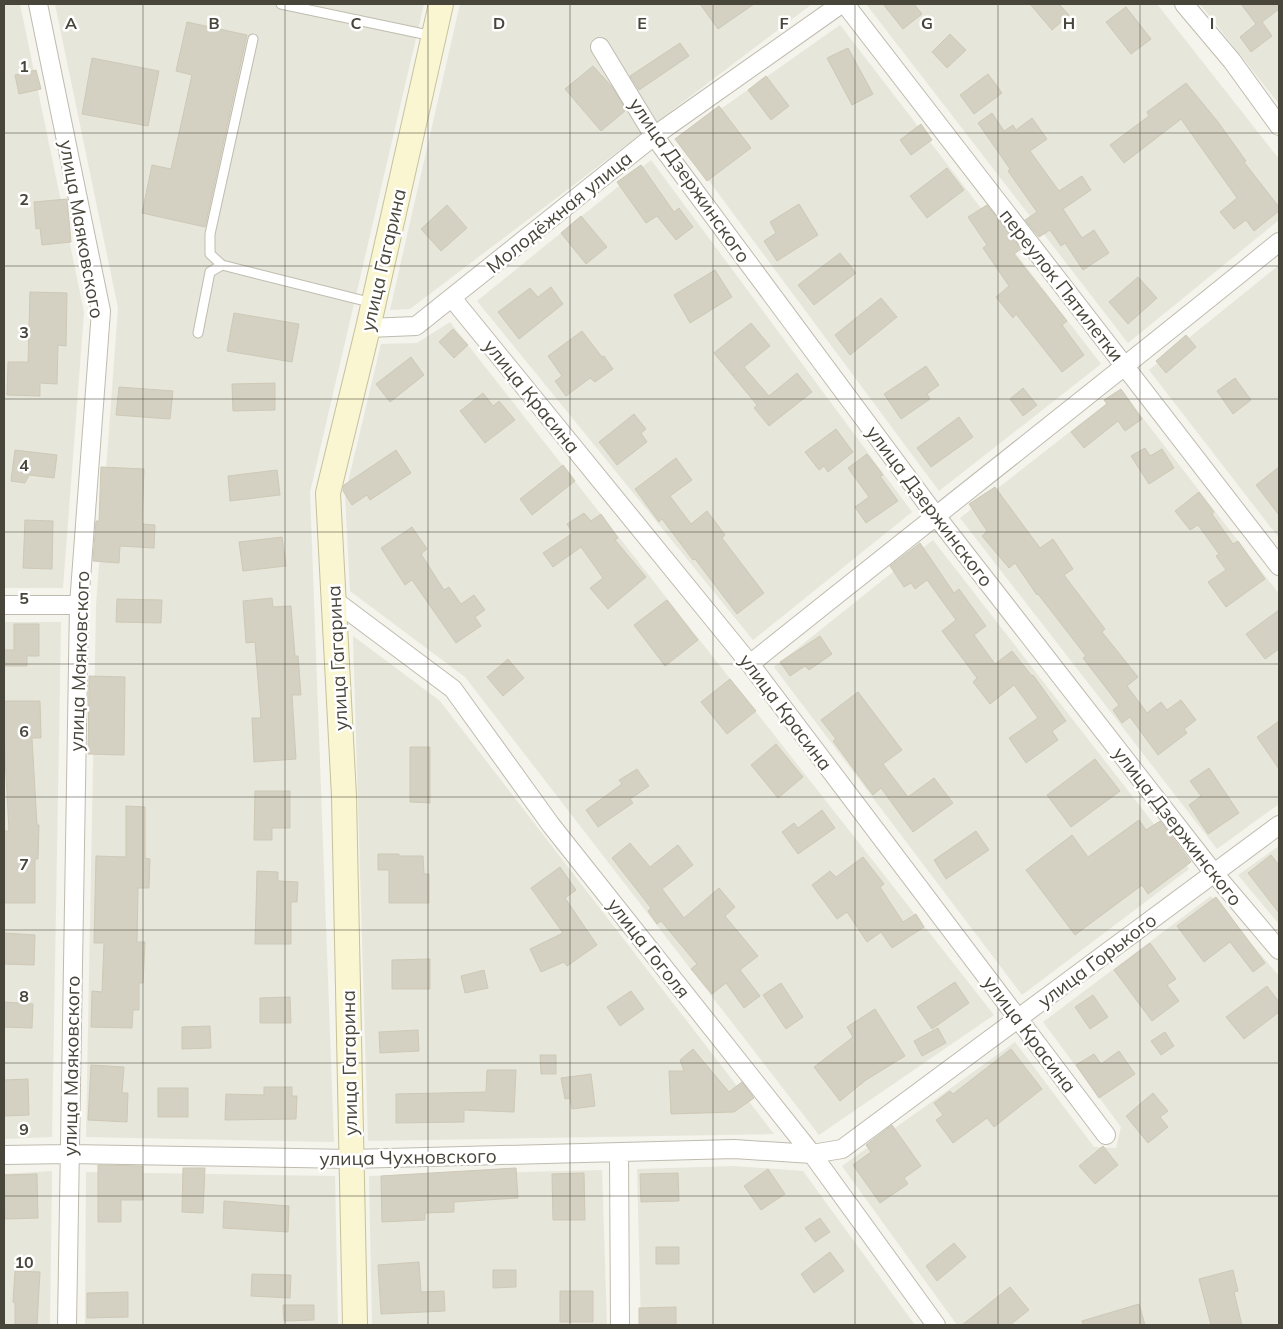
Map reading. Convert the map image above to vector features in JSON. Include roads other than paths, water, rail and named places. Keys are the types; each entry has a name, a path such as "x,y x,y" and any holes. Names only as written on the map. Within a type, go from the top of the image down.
{"main road":[{"name":"улица Гагарина","path":"355,1325 344,796 328,493 368,328 441,4"}],"street":[{"name":"улица Маяковского","path":"38,4 101,311 79,606 67,1325"},
{"name":"Молодёжная улица","path":"368,328 416,326 654,136 841,4"},
{"name":"переулок Пятилетки","path":"845,4 1279,566"},
{"path":"1184,4 1232,61 1279,126"},
{"name":"улица Дзержинского","path":"600,47 654,136 936,516 1213,872 1279,950"},
{"path":"750,664 1125,367 1279,242"},
{"name":"улица Красина","path":"452,298 750,664 1106,1135"},
{"name":"улица Гоголя","path":"334,600 453,689 551,825 812,1154 936,1325"},
{"path":"4,605 79,606"},
{"name":"улица Горького","path":"812,1154 842,1149 1213,872 1279,825"},
{"name":"улица Чухновского","path":"4,1155 69,1154 351,1159 734,1149 812,1154"},
{"path":"619,1153 620,1325"}],"lane":[{"path":"281,4 433,36"},
{"path":"253,39 210,234 210,254 222,265 373,303"},
{"path":"198,333 210,272 222,265"}]}
